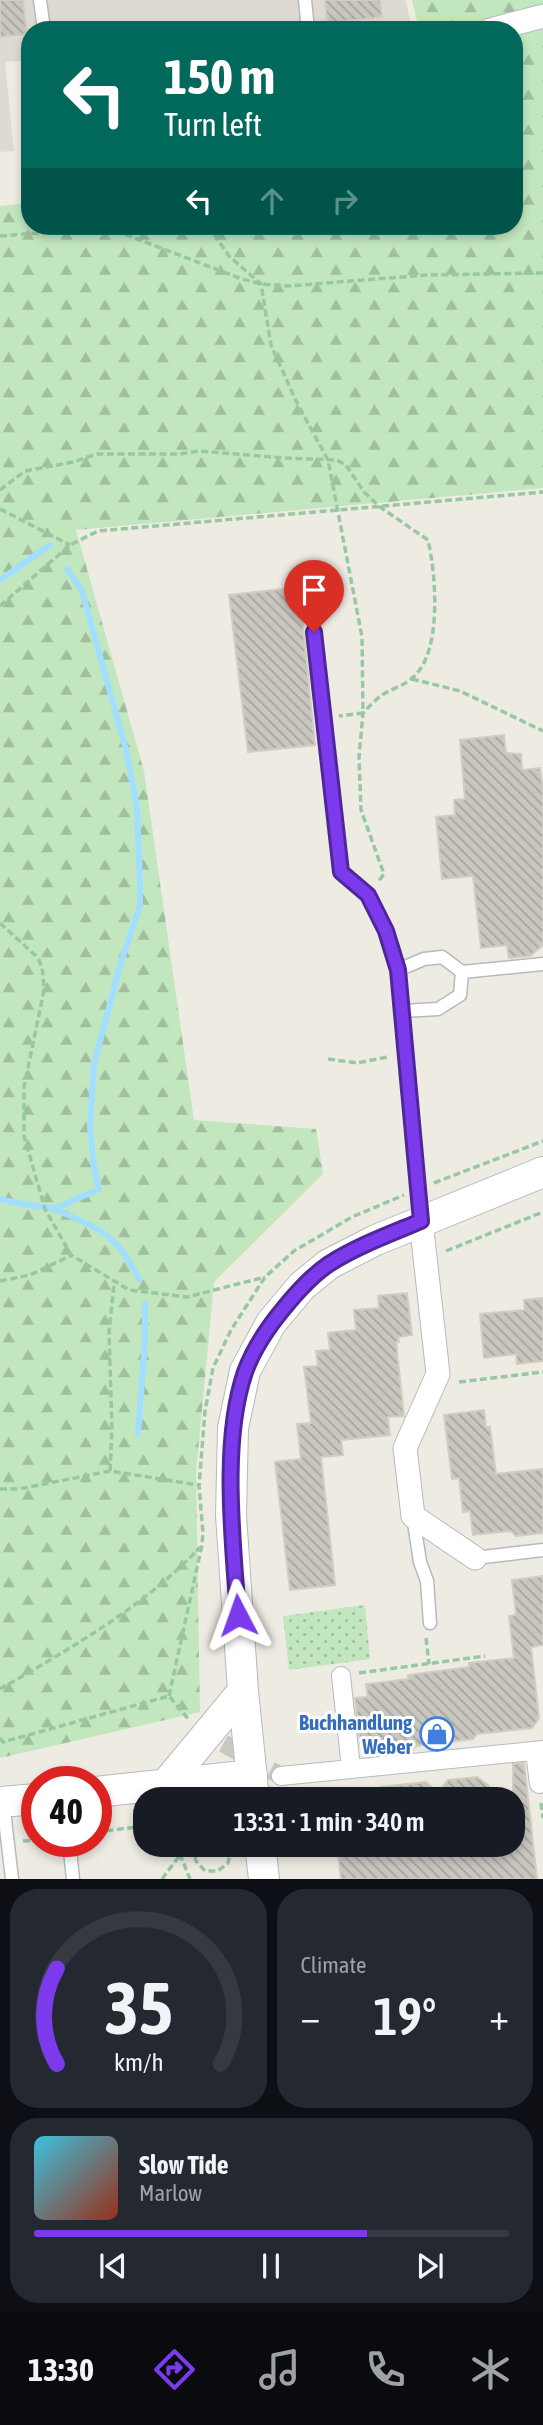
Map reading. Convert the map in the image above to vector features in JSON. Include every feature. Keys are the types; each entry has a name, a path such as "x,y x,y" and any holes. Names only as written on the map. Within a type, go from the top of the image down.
{"street":[{"path":"523,21 543,16"},
{"path":"262,1783 243,1691 231,1515 233,1428 245,1371 271,1324 302,1286 329,1264 376,1240 543,1172"},
{"path":"421,1221 438,1374 405,1448 413,1516 475,1558"},
{"path":"349,1674 351,1768"},
{"path":"165,1785 243,1691"},
{"path":"112,1790 165,1785 262,1783 351,1768 539,1751 539,1783"},
{"path":"1,1802 21,1800"},
{"path":"261,1857 264,1879"}],"lane":[{"path":"40,0 43,21"},
{"path":"305,0 307,21"},
{"path":"314,632 341,872 368,895 386,931 398,970 421,1221"},
{"path":"398,970 424,959 442,957 462,972 543,964"},
{"path":"402,1012 438,1009 460,995 462,972"},
{"path":"413,1516 420,1562 427,1581 430,1623"},
{"path":"475,1558 543,1550"},
{"path":"1,1802 12,1879"},
{"path":"71,1857 73,1879"}],"path":[{"path":"0,236 21,234"},
{"path":"127,235 261,284 288,286 427,275 543,273"},
{"path":"214,235 229,256 261,284 271,345 279,368 328,460 362,637 363,713 359,757 361,810 384,874 368,895"},
{"path":"0,490 25,471 73,462 97,454 180,454 199,451 337,460 346,465 364,492 380,507 428,540 434,565 436,597 426,660 412,679 381,696 363,713 324,718"},
{"path":"0,606 70,545 98,531 543,492"},
{"path":"0,509 70,545"},
{"path":"412,679 460,691 543,731"},
{"path":"0,923 36,956 43,973 44,990 24,1087 24,1136 45,1209 71,1255 129,1290 187,1297 265,1277"},
{"path":"328,1059 357,1063 406,1053"},
{"path":"169,1696 204,1533 199,1486 205,1411 213,1368 231,1329 265,1277 294,1251 352,1217 543,1141"},
{"path":"425,1260 543,1212"},
{"path":"0,1281 30,1275 71,1255"},
{"path":"110,1471 112,1429 109,1333 114,1283"},
{"path":"433,1385 543,1372"},
{"path":"0,1489 19,1489 110,1471 199,1486"},
{"path":"0,1689 74,1646 152,1591 202,1545"},
{"path":"426,1637 429,1664"},
{"path":"349,1674 485,1656"},
{"path":"169,1696 195,1727"},
{"path":"1,1741 169,1696"},
{"path":"112,1830 133,1827"},
{"path":"162,1879 178,1857"},
{"path":"181,1857 190,1879"},
{"path":"195,1857 205,1871 218,1871 228,1863 229,1857"}],"shaded area":[{"path":"0,0 406,0 410,21 21,21 21,61 5,62 14,151 0,152"}],"green space":[{"path":"412,0 543,0 543,488 76,530 144,771 194,1120 316,1129 323,1174 214,1282 196,1473 200,1712 0,1758 0,206 21,204 21,235 523,235 523,21 417,21"},
{"path":"365,1605 370,1659 289,1670 283,1616"}],"building":[{"path":"0,0 23,0 25,21 21,21 21,35 0,37"},
{"path":"325,0 380,0 382,17 327,21"},
{"path":"299,587 315,745 248,752 229,595"},
{"path":"504,735 506,753 521,754 522,770 540,768 543,788 543,945 530,956 509,958 507,945 481,948 473,876 442,879 436,817 455,815 454,800 465,799 460,740"},
{"path":"407,1293 412,1335 398,1337 399,1342 396,1342 404,1416 388,1417 390,1435 341,1440 343,1455 321,1457 335,1585 290,1590 275,1462 301,1459 297,1424 311,1423 304,1367 318,1366 316,1351 330,1350 328,1333 356,1330 354,1310 379,1308 378,1296"},
{"path":"543,1298 543,1361 517,1364 516,1354 484,1358 480,1314 525,1310 524,1300"},
{"path":"484,1410 486,1427 490,1427 496,1474 543,1469 543,1533 516,1536 511,1531 473,1535 470,1511 463,1512 459,1478 452,1479 444,1415"},
{"path":"543,1576 543,1645 531,1647 539,1718 532,1728 477,1734 473,1739 416,1746 412,1751 383,1754 370,1743 360,1744 355,1698 368,1697 366,1684 469,1667 469,1663 514,1658 509,1616 516,1615 512,1580"},
{"path":"524,1763 537,1879 341,1879 338,1857 525,1857 525,1787 513,1787 513,1764"},
{"path":"477,1777 489,1787 443,1787 448,1780"},
{"path":"426,1782 431,1787 381,1787"}],"waterway":[{"path":"0,580 50,545"},
{"path":"54,1209 99,1189 90,1125 94,1064 121,962 140,905 137,808 126,750 82,591 67,569"},
{"path":"0,1199 57,1210 90,1225 122,1250 139,1279"},
{"path":"138,1434 145,1304"}],"tunnel":[{"path":"200,1730 281,1776 272,1787"}],"place":[{"name":"Buchhandlung Weber","path":"437,1734"}],"route":[{"path":"238,1615 231,1515 233,1428 245,1371 271,1324 302,1286 329,1264 421,1221 398,970 386,931 368,895 341,872 314,632"}]}
